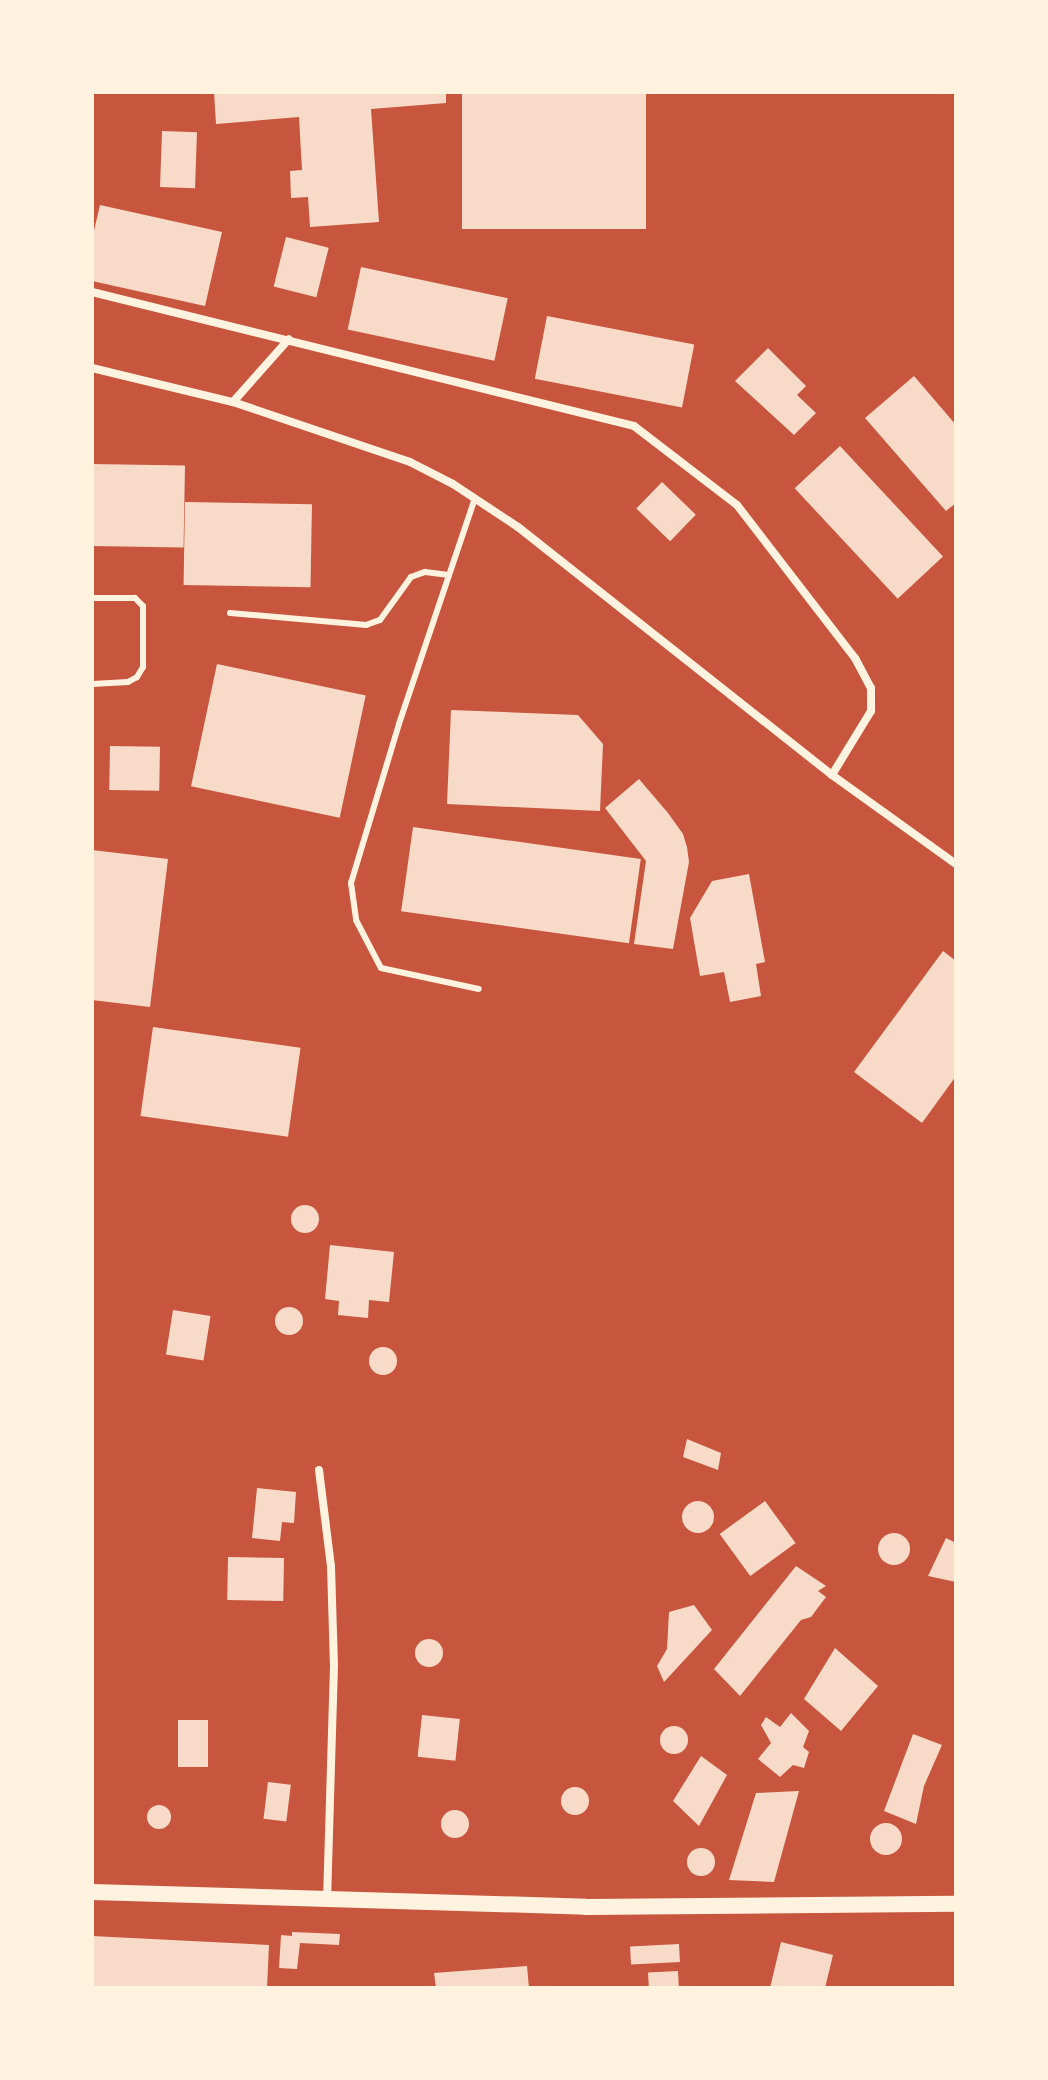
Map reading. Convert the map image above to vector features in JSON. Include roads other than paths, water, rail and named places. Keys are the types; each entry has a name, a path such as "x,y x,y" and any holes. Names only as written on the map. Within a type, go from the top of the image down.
{"main road":[{"path":"92,1892 586,1907 956,1904"}],"street":[{"path":"92,292 634,426 737,505 855,658 871,688 871,711 832,775"},
{"path":"233,402 289,339"},
{"path":"92,368 233,402 410,462 475,498 607,595 832,775 956,864"},
{"path":"319,1470 331,1566 334,1665 327,1899"}],"lane":[{"path":"475,498 399,724 351,883 356,920 381,968 479,989"},
{"path":"230,613 366,625 380,620 411,577 425,572 449,575"},
{"path":"92,598 135,598 143,606 143,667 137,677 128,682 92,684"}]}
